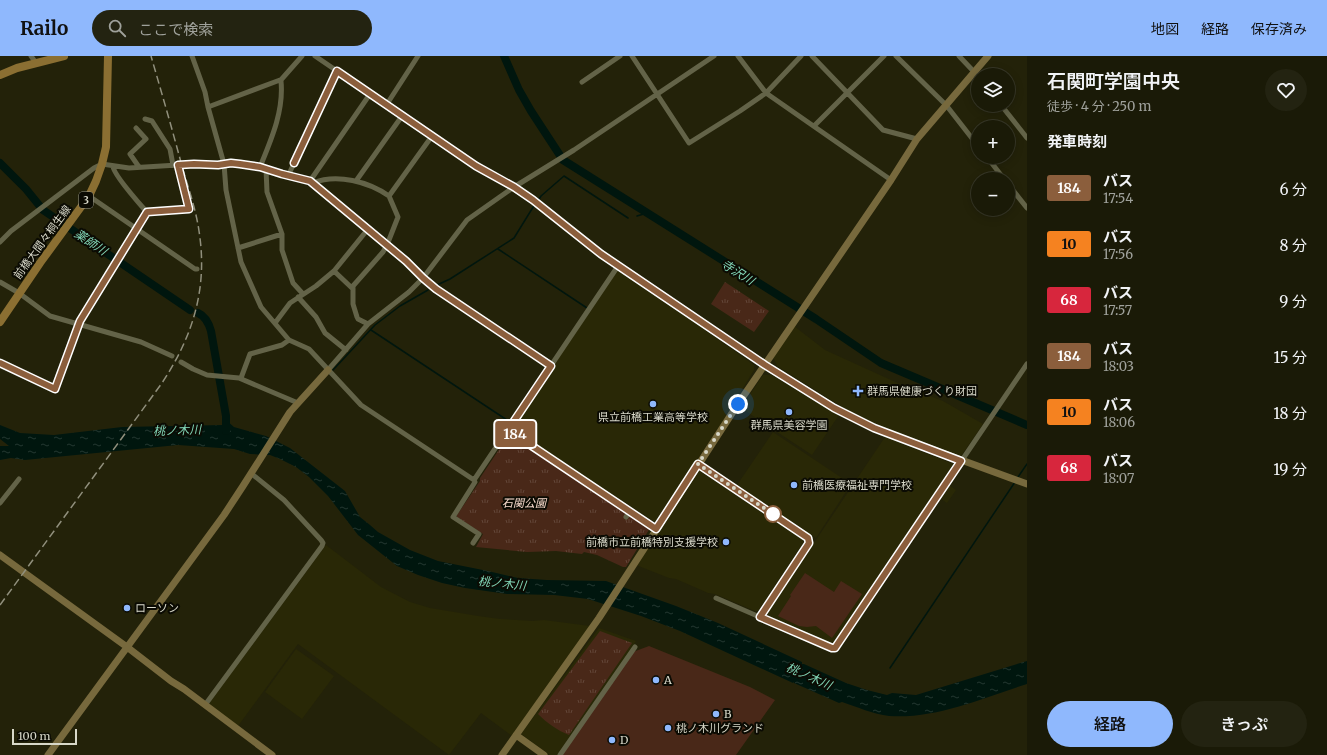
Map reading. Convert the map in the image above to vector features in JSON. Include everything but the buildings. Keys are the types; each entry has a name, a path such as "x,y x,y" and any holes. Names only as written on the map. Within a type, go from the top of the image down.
{"main road":[{"path":"0,75 64,56"},
{"name":"前橋大間々桐生線","path":"0,322 19,293 89,196 96,181 106,147 108,56"}],"street":[{"path":"31,56 36,64"},
{"path":"192,56 205,92 224,164 226,190 241,262 261,307 289,340 309,349 361,405 474,480"},
{"path":"208,107 280,81 302,56"},
{"path":"315,56 476,166 514,187 552,214 618,266 765,365 834,408 874,428 1027,484"},
{"path":"387,104 418,56"},
{"path":"582,82 620,56"},
{"path":"632,56 689,143 766,93 802,56"},
{"path":"48,755 224,515 280,427 298,403 368,324 423,278 467,220 514,187 554,163 714,56"},
{"path":"738,56 766,93 892,180"},
{"path":"812,56 883,130 917,139"},
{"path":"814,126 884,56"},
{"path":"896,56 946,106 971,137"},
{"path":"959,56 971,69"},
{"path":"980,68 988,56"},
{"path":"288,176 337,71"},
{"path":"502,755 601,614 698,464 892,180 917,139 971,79"},
{"path":"280,81 282,94 273,137 263,168 267,192 282,234 282,250 293,283 325,333 346,350"},
{"path":"312,182 370,94"},
{"path":"1007,112 1027,138"},
{"path":"356,181 402,116"},
{"path":"145,119 152,121 170,149 189,209 147,212"},
{"path":"136,128 146,139 130,154 139,167"},
{"path":"389,196 432,136"},
{"path":"0,242 11,230 94,168 102,164 129,168 231,163 263,168 312,182 333,179 356,181 370,186 389,196 398,217 383,252 353,286 353,304 357,317 368,324"},
{"path":"992,164 999,172"},
{"path":"113,166 113,170 118,177 147,212"},
{"path":"312,182 406,261 436,289 551,366"},
{"path":"1015,193 1027,208"},
{"path":"89,196 197,269"},
{"path":"0,363 55,389 78,324 147,212"},
{"path":"275,323 290,303 334,271 368,229"},
{"path":"238,248 282,234"},
{"path":"473,544 479,534 453,516 475,482 474,480 618,266"},
{"path":"334,271 353,290"},
{"path":"0,282 19,293 50,316 141,342 172,356"},
{"path":"241,378 250,354 282,345 289,340"},
{"path":"181,362 206,375 241,378 298,403"},
{"path":"716,598 835,648 1027,364"},
{"path":"508,430 628,514 656,529"},
{"path":"698,464 805,536 809,541 760,617"},
{"path":"205,704 323,543 284,500 253,471"},
{"path":"0,503 19,479"},
{"path":"0,555 127,647 171,681 205,704 272,755"},
{"path":"560,755 635,647"},
{"path":"516,735 544,755"}],"shaded area":[{"path":"617,271 698,325 754,365 754,370 721,424 655,522 514,430 512,427"},
{"name":"群馬県健康づくり財団","path":"794,326 825,350 902,385 901,391 908,395 911,389 943,401 983,424 961,456 890,431 847,410 777,366 773,357"},
{"name":"群馬県美容学園","path":"763,375 771,375 839,415 812,455 741,408"},
{"name":"前橋医療福祉専門学校","path":"773,432 851,484 816,538 737,485"},
{"path":"885,437 953,464 952,467 834,642 832,643 769,616 767,613"},
{"name":"前橋市立前橋特別支援学校","path":"696,471 700,471 803,540 803,543 758,611 636,565"},
{"path":"949,485 956,490 947,503 940,498"},
{"path":"326,545 381,587 410,602 430,608 500,619 533,621 544,620 590,626 512,736 481,713 449,755 298,644 238,726 211,707 210,702"},
{"path":"599,628 636,641 557,755 550,755 521,734"},
{"path":"296,649 334,676 302,719 265,692"}],"green space":[{"path":"725,282 769,311 754,332 711,304"},
{"name":"石関公園","path":"510,435 650,528 626,567 597,555 584,552 582,554 556,551 527,552 476,547 483,534 457,517 457,515 480,481 480,478"},
{"path":"805,573 834,592 841,581 862,594 832,638 816,626 799,626 778,616"},
{"path":"600,631 632,643 569,735 552,726 538,714"},
{"name":"桃ノ木川グランド","path":"649,646 750,687 775,700 736,755 561,755 633,652"}],"water":[{"name":"桃ノ木川","path":"226,420 234,427 266,436 290,448 345,491 360,517 378,532 410,550 438,561 518,578 606,581 718,623 802,662 802,664 846,683 887,695 892,693 916,695 1027,661 1027,684 942,711 907,716 883,715 842,702 839,703 680,631 641,616 588,599 554,595 507,594 442,583 397,566 358,535 328,496 309,477 296,467 270,455 250,454 234,449 178,445 25,460 11,458 0,460 0,446 9,446 0,439 0,425 20,433 54,435 122,427 223,425"}],"waterway":[{"name":"寺沢川","path":"504,56 519,90 563,160 816,319 881,363 1027,425"},
{"name":"薬師川","path":"0,163 26,189 43,210 190,310"},
{"path":"538,201 541,196 564,176 628,218"},
{"path":"437,285 450,279 514,238 535,204"},
{"path":"637,216 647,213"},
{"path":"498,249 587,308"},
{"path":"333,370 375,325 400,306 428,290"},
{"name":"薬師川","path":"198,313 206,320 211,331 226,416 226,431"},
{"path":"371,330 510,422"},
{"path":"1018,477 1027,464"},
{"path":"890,668 1015,482"}],"railway":[{"path":"0,605 162,383 182,347 196,311 201,272 201,252 198,223 151,56"}],"bus line":[{"name":"184","path":"0,363 55,389 80,321 147,212 189,209 178,165 218,165 231,163 260,167 310,181 406,261 436,289 551,366 508,430 656,529 698,464 808,538 809,543 760,617 834,649 961,461 854,419 765,365 601,254 533,200 514,187 476,166 337,71 294,163"}],"place":[{"name":"群馬県健康づくり財団","path":"858,391"},
{"name":"県立前橋工業高等学校","path":"653,404"},
{"name":"群馬県美容学園","path":"789,412"},
{"name":"前橋医療福祉専門学校","path":"794,485"},
{"name":"前橋市立前橋特別支援学校","path":"726,542"},
{"name":"ローソン","path":"127,608"},
{"name":"A","path":"656,680"},
{"name":"B","path":"716,714"},
{"name":"桃ノ木川グランド","path":"668,728"},
{"name":"D","path":"612,740"}],"route":[{"path":"738,404 698,464 773,514"}]}
